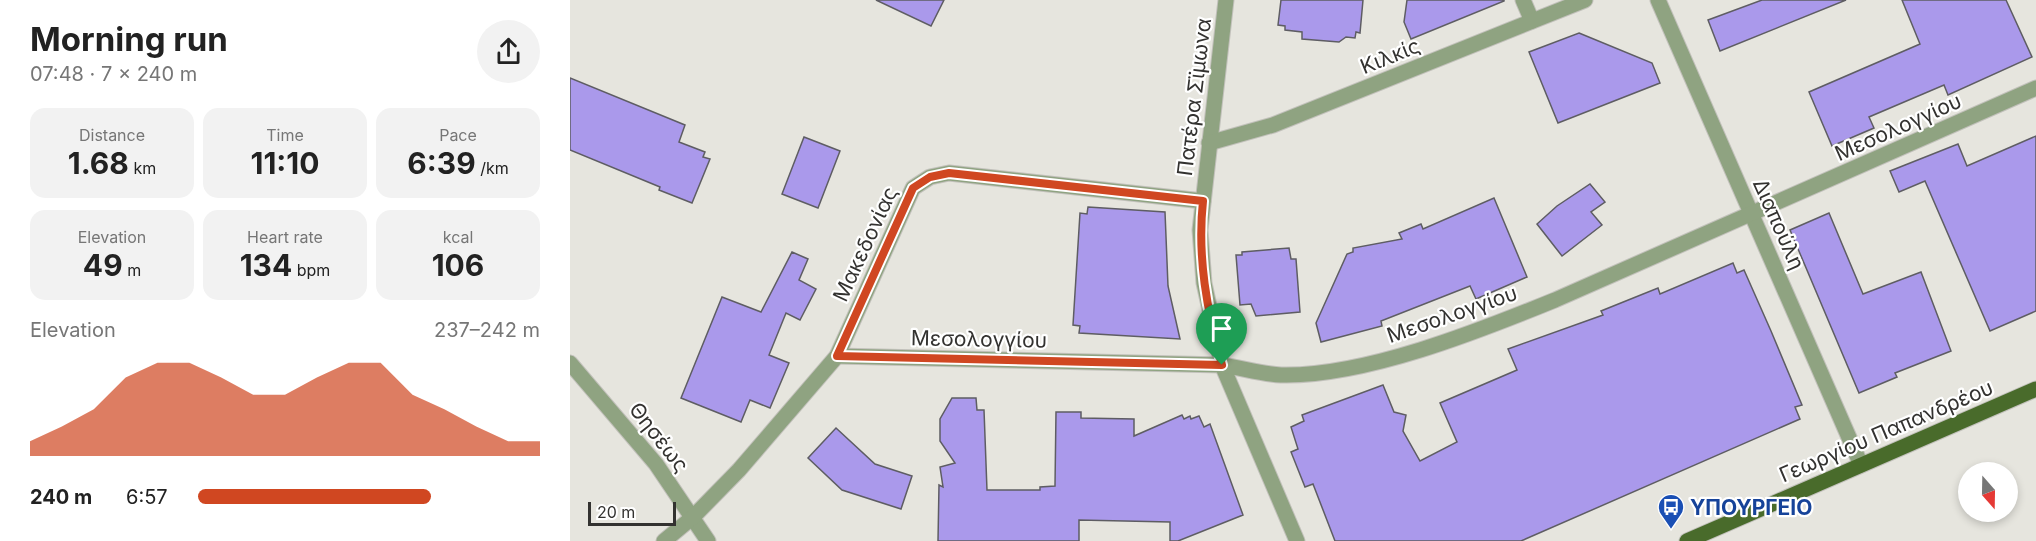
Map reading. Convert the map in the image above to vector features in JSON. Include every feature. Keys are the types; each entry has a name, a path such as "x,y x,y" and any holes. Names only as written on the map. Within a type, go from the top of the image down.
{"main road":[{"name":"Γεωργίου Παπανδρέου","path":"1687,541 2036,389"}],"street":[{"name":"Πατέρα Σϊμωνα","path":"1226,0 1200,230 1204,283 1222,365 1298,541"},
{"path":"1523,0 1532,21"},
{"name":"Κιλκίς","path":"1209,143 1273,125 1584,0"},
{"name":"Διαπούλη","path":"1658,0 1861,465"},
{"name":"Μεσολογγίου","path":"837,356 1222,365 1279,375 1308,374 1371,363 1484,329 1752,215 2036,88"},
{"name":"Μακεδονίας","path":"664,541 693,518 781,424 837,356 913,188 930,177 949,173 1203,201"},
{"name":"Θησέως","path":"570,363 656,464 708,541"}],"building":[{"path":"876,0 944,0 931,26"},
{"path":"1281,0 1363,0 1360,33 1356,32 1355,38 1346,37 1339,42 1302,39 1302,32 1285,30 1285,26 1278,25"},
{"path":"1407,0 1504,1 1411,39 1404,22"},
{"path":"1762,0 1846,0 1720,51 1708,20"},
{"path":"1902,0 2006,0 2032,57 1948,95 1944,85 1869,117 1874,128 1832,146 1809,92 1920,44"},
{"path":"1579,33 1652,63 1660,83 1558,123 1529,52"},
{"path":"570,78 685,125 679,142 705,152 703,157 710,159 692,203 659,190 660,187 570,150"},
{"path":"2036,136 2036,311 1990,331 1925,181 1899,192 1890,171 1958,144 1967,166"},
{"path":"804,137 840,151 818,208 782,194"},
{"path":"1590,184 1605,202 1591,212 1602,225 1562,256 1537,224 1557,206"},
{"path":"1494,198 1527,277 1476,299 1470,286 1381,321 1382,326 1321,342 1316,323 1347,254 1353,252 1353,248 1402,239 1399,233 1421,224 1423,229"},
{"path":"1088,207 1165,212 1168,286 1180,339 1079,333 1080,326 1073,325 1080,213 1087,214"},
{"path":"1829,213 1863,294 1921,272 1951,351 1895,373 1897,377 1859,393 1790,230"},
{"path":"1289,248 1291,259 1296,259 1300,312 1256,316 1251,304 1240,305 1236,255 1242,255 1242,252"},
{"path":"792,252 808,259 799,280 816,289 800,320 786,313 769,355 789,363 770,408 750,400 741,422 681,398 722,297 761,312"},
{"path":"1733,263 1737,273 1744,270 1771,331 1802,405 1795,407 1800,419 1521,541 1335,541 1313,484 1305,487 1291,452 1298,449 1291,427 1304,421 1302,415 1383,385 1394,412 1406,415 1403,431 1420,461 1457,442 1440,403 1517,370 1508,349 1603,315 1601,311 1658,288 1660,294"},
{"path":"952,398 976,398 977,410 984,410 987,490 1040,490 1040,487 1055,486 1056,412 1081,412 1081,418 1134,419 1134,436 1182,415 1184,419 1199,416 1204,427 1210,424 1243,515 1178,541 1170,541 1170,522 1079,520 1079,541 938,541 939,485 943,487 940,467 955,463 940,441 940,419"},
{"path":"836,428 875,464 912,476 901,509 842,490 808,458"}],"place":[{"name":"ΥΠΟΥΡΓΕΙΟ","path":"1671,530"}],"route":[{"path":"949,173 1203,201 1200,230 1204,283 1222,365 968,361 837,356 913,188 930,177 949,173"}]}
